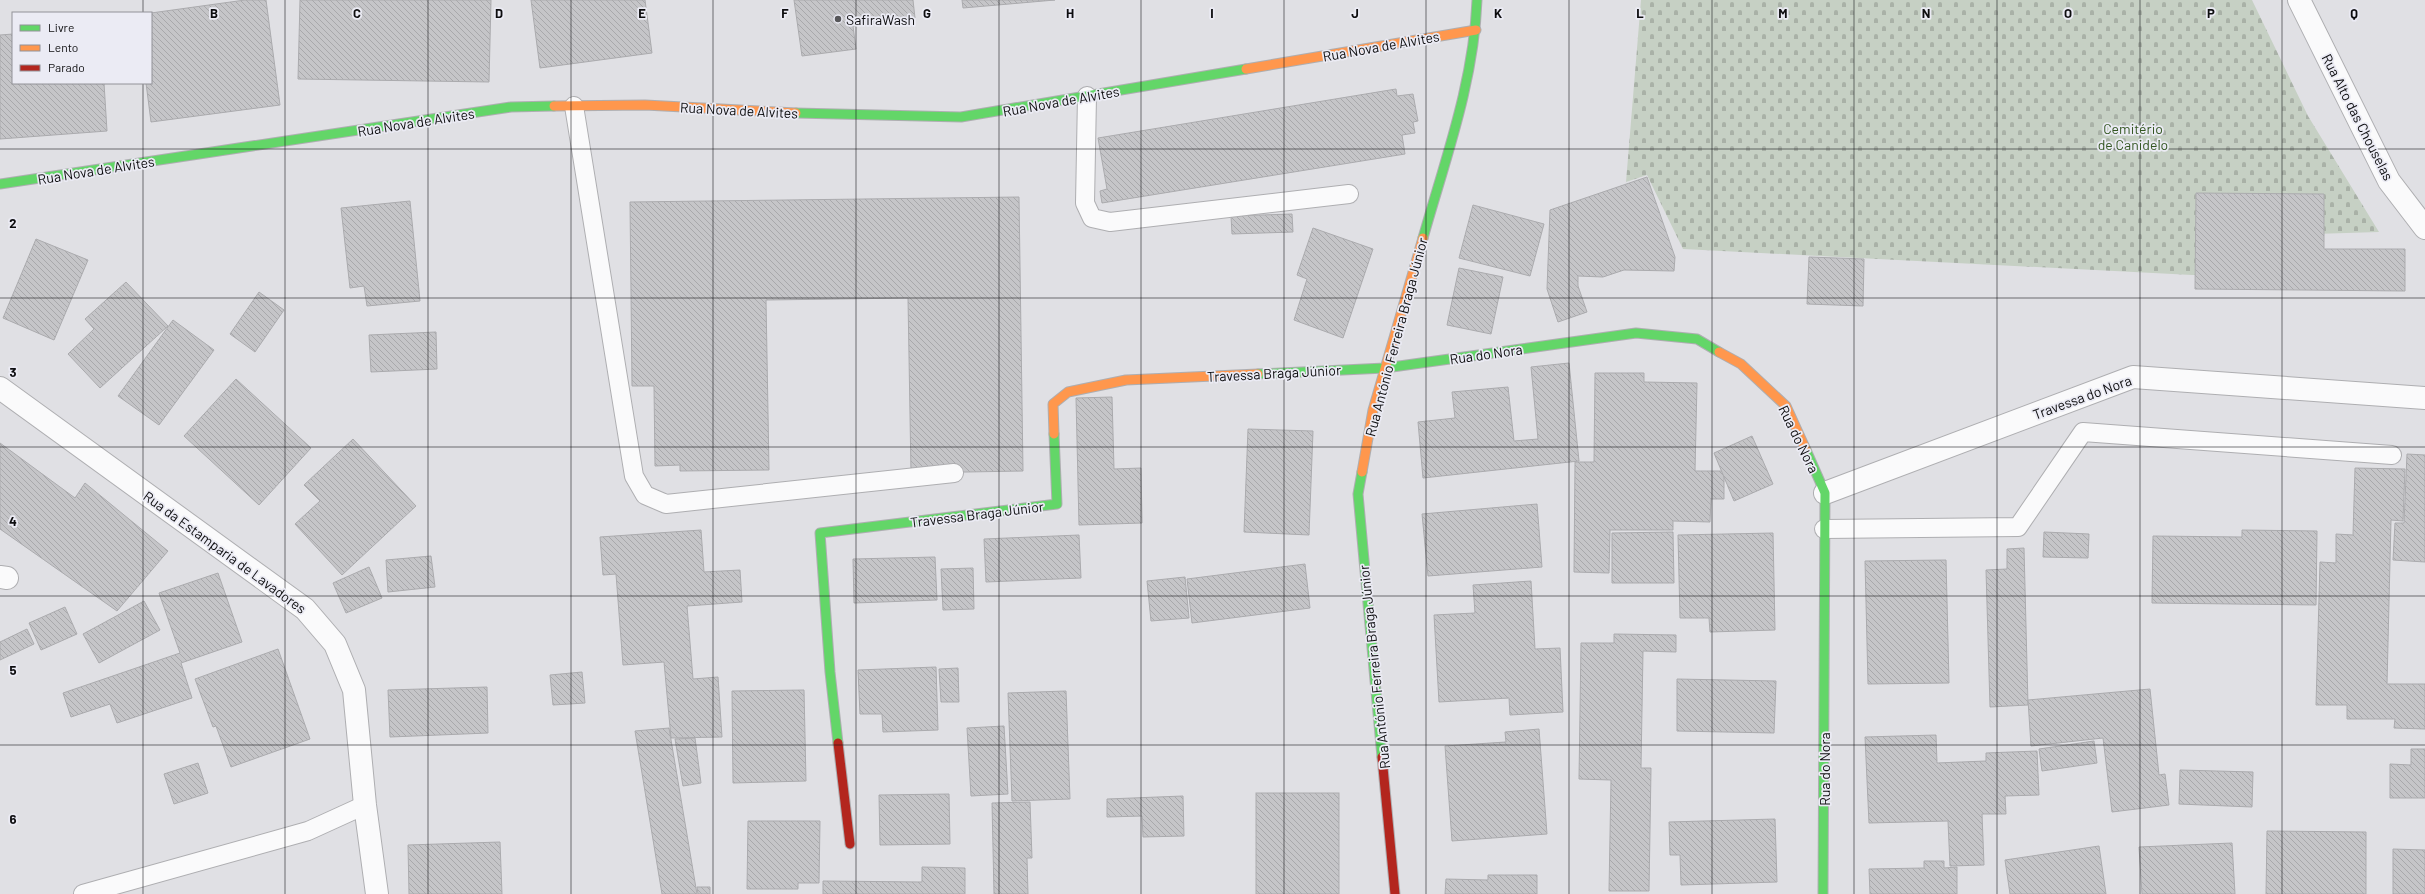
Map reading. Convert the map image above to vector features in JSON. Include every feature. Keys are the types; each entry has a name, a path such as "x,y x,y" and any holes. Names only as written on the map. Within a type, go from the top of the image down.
{"street":[{"name":"Rua António Ferreira Braga Júnior","path":"1395,894 1358,494 1373,410 1464,94 1476,30 1477,0"},
{"name":"Rua Alto das Chouselas","path":"2300,0 2389,181 2425,228"},
{"name":"Rua Nova de Alvites","path":"0,184 511,107 645,105 837,115 961,117 1476,30"},
{"name":"Rua do Nora","path":"1385,368 1636,333 1697,339 1740,364 1786,406 1825,493 1823,894"},
{"name":"Travessa Braga Júnior","path":"850,844 830,672 820,533 1057,504 1053,404 1068,392 1126,380 1385,368"},
{"name":"Travessa do Nora","path":"1825,493 2133,377 2425,398"},
{"name":"Rua da Estamparia de Lavadores","path":"0,388 305,609 335,644 354,690 365,805 377,894"}],"lane":[{"path":"1087,96 1085,203 1092,218 1110,222 1349,194"},
{"path":"574,106 634,476 645,495 666,504 954,473"},
{"path":"1824,528 2018,527 2083,432 2392,455"},
{"path":"83,894 308,831 365,805"}],"green space":[{"name":"Cemitério de Canidelo","path":"1641,0 2252,0 2308,116 2379,232 2314,234 2230,275 2192,275 1683,249 1647,175 1626,182"}],"building":[{"path":"245,0 266,0 280,105 151,122 146,84 152,84 152,13"},
{"path":"300,0 491,0 489,82 298,79"},
{"path":"531,0 645,0 652,53 540,68"},
{"path":"794,0 913,0 915,18 853,26 856,49 802,56"},
{"path":"962,0 1055,0 963,8"},
{"path":"12,34 12,84 104,84 107,131 0,139 0,35"},
{"path":"1396,89 1397,96 1413,94 1418,121 1413,122 1415,133 1402,135 1405,154 1102,203 1100,191 1107,189 1098,138"},
{"path":"1647,177 1675,257 1674,271 1624,270 1603,277 1578,276 1578,286 1587,312 1558,322 1547,289 1550,210"},
{"path":"2196,193 2324,194 2324,249 2405,249 2405,291 2195,289"},
{"path":"1019,197 1023,471 911,473 908,298 766,300 769,470 680,471 680,465 655,466 654,386 632,386 630,202"},
{"path":"410,201 420,301 367,306 364,286 350,288 341,208"},
{"path":"1473,205 1544,224 1530,276 1459,258"},
{"path":"1292,214 1293,232 1232,234 1231,216"},
{"path":"1313,228 1373,249 1343,338 1294,320 1307,279 1297,275"},
{"path":"36,239 88,260 54,340 3,318"},
{"path":"1809,257 1864,259 1863,306 1807,304"},
{"path":"1459,268 1503,277 1491,334 1447,325"},
{"path":"126,282 168,326 100,388 68,354 94,329 85,319"},
{"path":"259,292 284,310 255,352 230,334"},
{"path":"173,320 214,350 159,425 118,396"},
{"path":"436,332 437,369 371,372 369,335"},
{"path":"1569,363 1579,461 1423,478 1418,422 1455,418 1452,392 1508,387 1514,441 1538,439 1531,367"},
{"path":"1595,373 1644,373 1644,382 1697,383 1695,471 1724,471 1724,499 1711,499 1710,522 1673,521 1673,530 1610,530 1609,573 1574,572 1575,462 1594,462"},
{"path":"236,379 311,448 259,505 184,436"},
{"path":"1112,397 1114,469 1141,468 1142,523 1079,525 1076,398"},
{"path":"1248,429 1313,431 1309,535 1244,532"},
{"path":"1752,436 1773,484 1734,501 1714,453"},
{"path":"353,439 416,506 342,575 295,524 320,501 304,485"},
{"path":"0,443 75,498 85,483 168,551 117,611 0,529"},
{"path":"2407,454 2425,455 2425,562 2393,560 2395,523 2404,523"},
{"path":"2355,468 2405,469 2403,521 2391,520 2387,684 2425,684 2425,729 2394,728 2395,719 2347,719 2347,705 2316,705 2320,562 2336,563 2336,534 2353,535"},
{"path":"1537,504 1542,567 1428,576 1422,514"},
{"path":"701,530 704,572 740,570 742,602 687,606 693,679 718,677 722,737 671,738 664,662 623,665 616,574 603,575 600,537"},
{"path":"2242,530 2317,531 2316,605 2152,603 2153,536 2242,537"},
{"path":"1673,532 1674,583 1612,583 1612,533"},
{"path":"2044,532 2089,534 2088,558 2043,557"},
{"path":"1773,533 1775,630 1710,632 1709,618 1680,618 1678,535"},
{"path":"1079,535 1081,578 986,582 984,539"},
{"path":"2024,548 2028,705 1990,707 1986,570 2007,569 2007,549"},
{"path":"431,556 435,587 388,592 386,560"},
{"path":"935,557 937,600 854,603 853,559"},
{"path":"1946,560 1949,683 1868,684 1865,561"},
{"path":"1305,564 1310,608 1192,623 1187,579"},
{"path":"369,567 382,598 346,613 333,583"},
{"path":"973,568 974,609 943,610 941,569"},
{"path":"218,573 242,642 181,663 192,698 117,723 110,704 71,717 63,693 180,653 159,593"},
{"path":"1185,577 1189,618 1151,621 1147,581"},
{"path":"1531,581 1535,649 1560,648 1563,712 1510,715 1509,698 1439,702 1434,615 1475,613 1473,585"},
{"path":"144,601 160,630 99,663 83,634"},
{"path":"65,607 77,634 41,650 29,623"},
{"path":"27,629 34,644 0,660 0,642"},
{"path":"1614,634 1676,635 1676,652 1643,651 1641,768 1651,768 1649,891 1609,891 1611,780 1579,779 1581,643 1614,643"},
{"path":"278,649 310,739 231,767 216,726 213,727 195,679"},
{"path":"936,667 938,730 883,732 882,714 860,714 858,670"},
{"path":"958,668 959,702 941,702 939,669"},
{"path":"582,672 585,703 553,705 550,675"},
{"path":"1677,679 1776,681 1774,733 1677,731"},
{"path":"487,687 488,733 390,737 388,690"},
{"path":"2150,689 2159,775 2165,774 2169,805 2112,812 2103,738 2031,746 2028,700"},
{"path":"804,690 806,781 733,783 732,691"},
{"path":"1066,691 1070,799 1012,801 1008,693"},
{"path":"1004,726 1008,794 971,796 967,728"},
{"path":"669,728 697,894 662,894 635,731"},
{"path":"1539,729 1547,834 1452,841 1445,746 1506,742 1505,732"},
{"path":"1936,735 1937,763 1986,761 1986,753 2037,751 2039,795 2005,796 2006,814 1982,814 1984,865 1950,866 1948,821 1869,823 1865,737"},
{"path":"695,738 701,783 683,786 675,739"},
{"path":"2094,741 2097,763 2042,771 2039,749"},
{"path":"2411,749 2425,749 2425,798 2390,798 2390,764 2411,765"},
{"path":"198,763 208,793 174,804 164,774"},
{"path":"2180,770 2253,772 2252,807 2179,804"},
{"path":"1256,793 1339,793 1339,894 1256,894"},
{"path":"949,794 950,844 880,845 879,795"},
{"path":"1183,796 1184,836 1143,837 1142,816 1107,817 1107,799"},
{"path":"1030,802 1032,858 1027,858 1028,894 994,894 992,803"},
{"path":"1775,819 1777,882 1681,885 1680,855 1670,855 1669,822"},
{"path":"748,821 820,821 819,883 798,883 798,889 747,889"},
{"path":"2267,831 2366,832 2366,894 2266,894"},
{"path":"500,842 502,894 409,894 408,845"},
{"path":"2232,843 2235,894 2142,894 2139,847"},
{"path":"2099,846 2106,894 2010,894 2005,860"},
{"path":"2393,849 2425,850 2425,894 2393,894"},
{"path":"1924,861 1944,861 1944,868 1957,867 1957,894 1870,894 1869,869 1924,868"},
{"path":"922,867 965,868 965,894 823,894 823,881 922,882"},
{"path":"1488,875 1537,875 1537,894 1445,894 1446,879 1488,880"},
{"path":"697,887 710,887 710,894 698,894"}],"traffic: fast":[{"path":"1423,238 1449,150 1464,91 1475,31 1477,0"},
{"path":"796,113 961,117 1246,69"},
{"path":"0,184 511,107 554,106"},
{"path":"1258,374 1385,368 1636,333 1697,339 1719,352"},
{"path":"838,743 830,672 820,533 1057,504 1054,434"},
{"path":"1806,450 1825,493 1823,894"},
{"path":"1362,472 1358,494 1382,757"}],"traffic: slow":[{"path":"1246,69 1476,30"},
{"path":"554,106 645,105 796,113"},
{"path":"1362,472 1373,410 1423,238"},
{"path":"1719,352 1741,364 1786,406 1806,450"},
{"path":"1054,434 1053,404 1068,392 1126,380 1258,374"}],"traffic: jam":[{"path":"838,743 850,844"},
{"path":"1382,757 1395,894"}],"place":[{"name":"SafiraWash","path":"838,19"}]}
